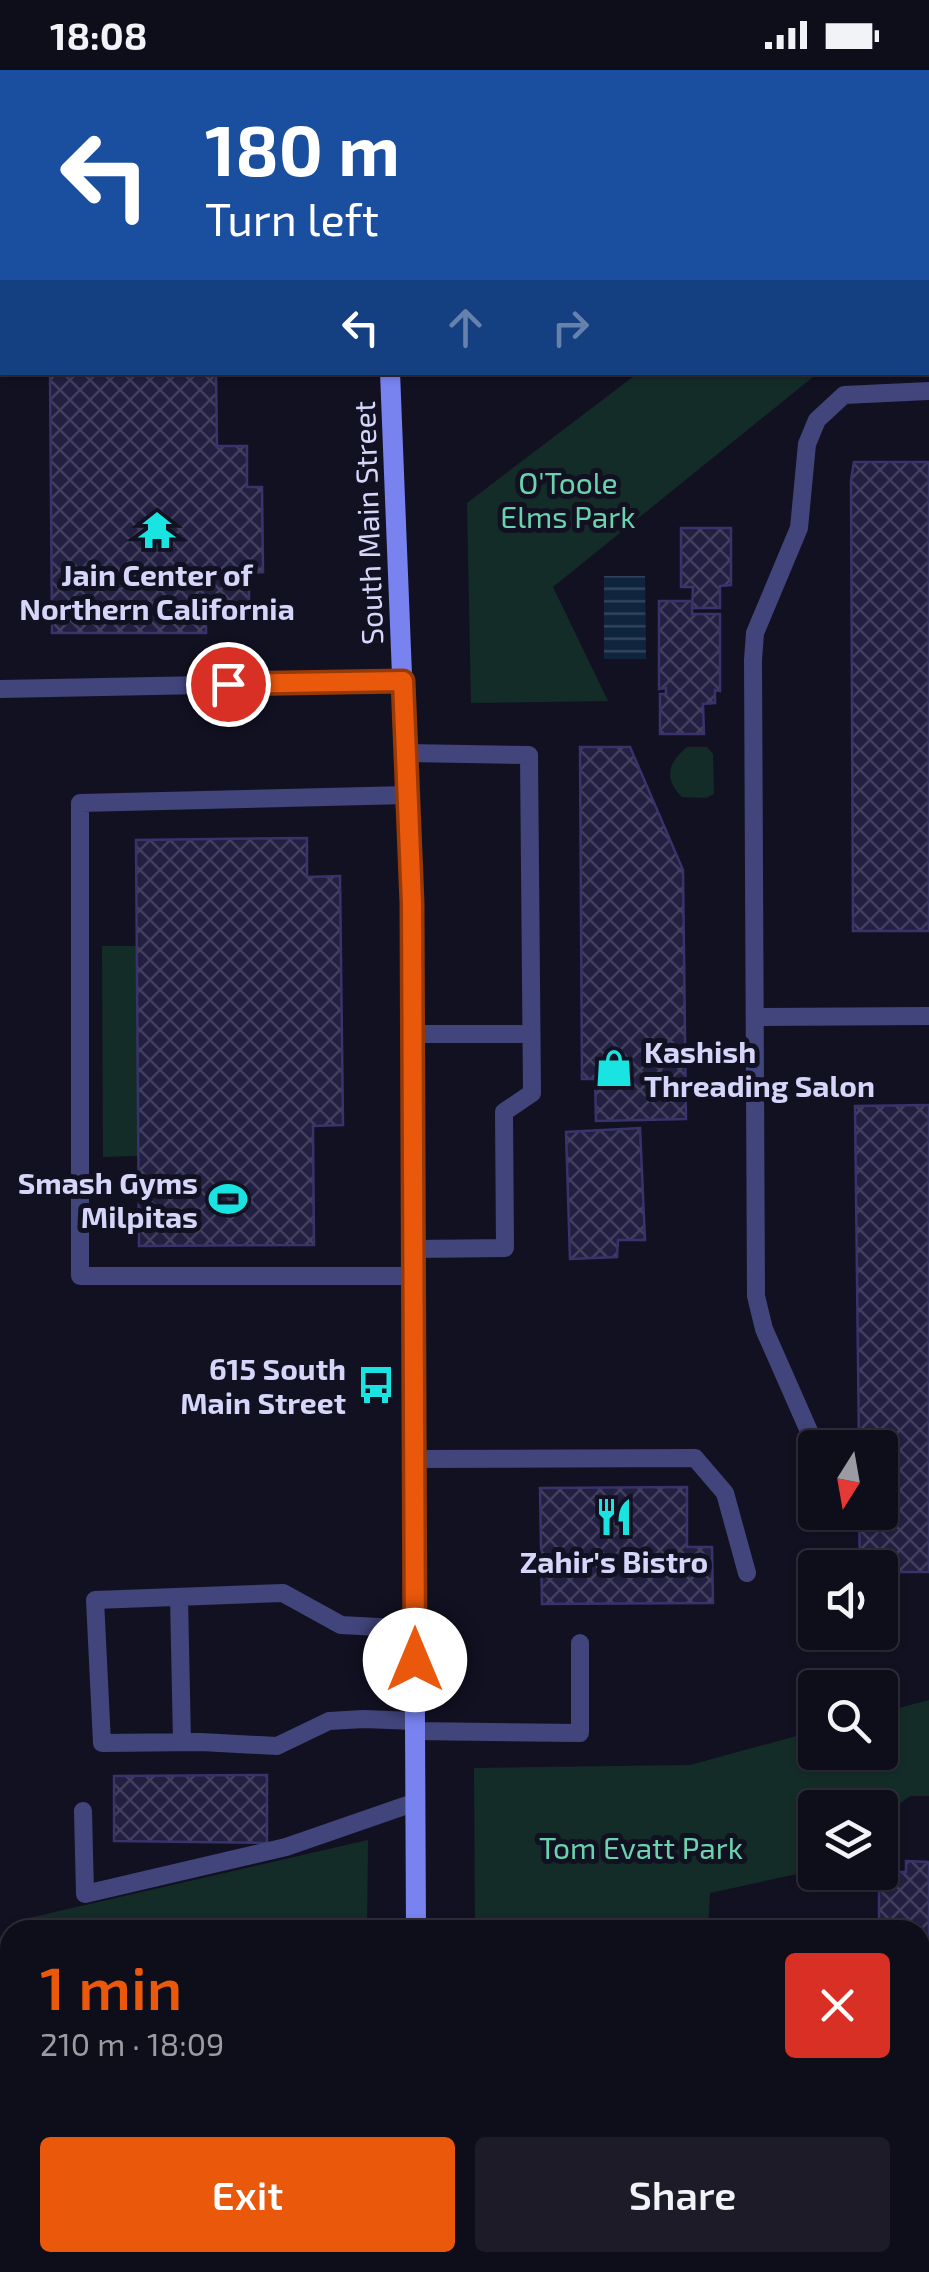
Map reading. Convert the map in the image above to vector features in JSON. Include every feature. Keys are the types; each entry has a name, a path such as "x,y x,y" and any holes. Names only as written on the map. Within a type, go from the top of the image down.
{"main road":[{"name":"South Main Street","path":"390,375 412,903 416,1920"}],"lane":[{"path":"808,1430 764,1329 756,1296 755,633 799,528 806,444 818,420 844,395 929,391"},
{"path":"0,689 403,681"},
{"path":"406,752 529,755 532,1092 504,1112 505,1248 413,1249"},
{"path":"408,795 80,803 80,1276 413,1276"},
{"path":"754,1017 929,1016"},
{"path":"412,1034 531,1034"},
{"path":"414,1459 695,1458 725,1493 747,1573"},
{"path":"415,1628 341,1625 283,1594 94,1600 102,1743 277,1746 329,1721 364,1719 415,1726 580,1732 580,1643"},
{"path":"179,1597 182,1742"},
{"path":"83,1812 85,1894 286,1847 416,1802"}],"green space":[{"name":"O'Toole Elms Park","path":"635,375 816,375 553,587 608,701 471,703 467,503"},
{"path":"687,747 707,747 713,754 714,794 706,798 682,797 672,783 672,765"},
{"path":"102,946 137,946 138,1156 103,1157"},
{"name":"Tom Evatt Park","path":"929,1700 929,1796 910,1796 898,1805 898,1790 798,1790 798,1874 710,1893 709,1920 475,1920 474,1768 690,1765 798,1736 798,1770 898,1770 898,1708"},
{"path":"368,1840 367,1920 20,1920"}],"water":[{"path":"604,576 645,576 646,659 604,659"}],"building":[{"name":"Jain Center of Northern California","path":"50,375 216,375 217,446 247,446 247,487 262,487 263,572 249,573 249,617 206,617 206,633 52,633"},
{"path":"854,462 929,462 929,931 853,931"},
{"path":"681,528 731,528 731,585 720,586 720,608 692,608 693,587 681,587"},
{"path":"659,601 692,601 692,614 720,614 720,691 715,690 715,703 703,704 704,734 660,734 660,694 666,694 666,688 659,689"},
{"path":"580,747 630,747 683,870 686,1119 596,1121 595,1079 582,1079"},
{"path":"307,838 307,877 340,876 343,1125 313,1126 314,1245 139,1246 136,840"},
{"path":"929,1105 929,1572 898,1572 898,1550 860,1550 859,1530 898,1530 898,1430 859,1430 855,1106"},
{"path":"640,1128 645,1240 618,1240 617,1257 570,1259 566,1132"},
{"name":"Zahir's Bistro","path":"687,1487 687,1547 712,1547 713,1603 542,1604 540,1488"},
{"path":"267,1775 267,1843 114,1841 114,1776"},
{"path":"906,1861 929,1862 929,1920 879,1920 879,1890 898,1890 898,1872 906,1872"}],"place":[{"name":"Jain Center of Northern California","path":"157,530"},
{"name":"Kashish Threading Salon","path":"614,1068"},
{"name":"Smash Gyms Milpitas","path":"228,1199"},
{"name":"615 South Main Street","path":"376,1385"},
{"name":"Zahir's Bistro","path":"614,1517"}],"route":[{"path":"228,684 403,681 412,903 415,1660"}]}
